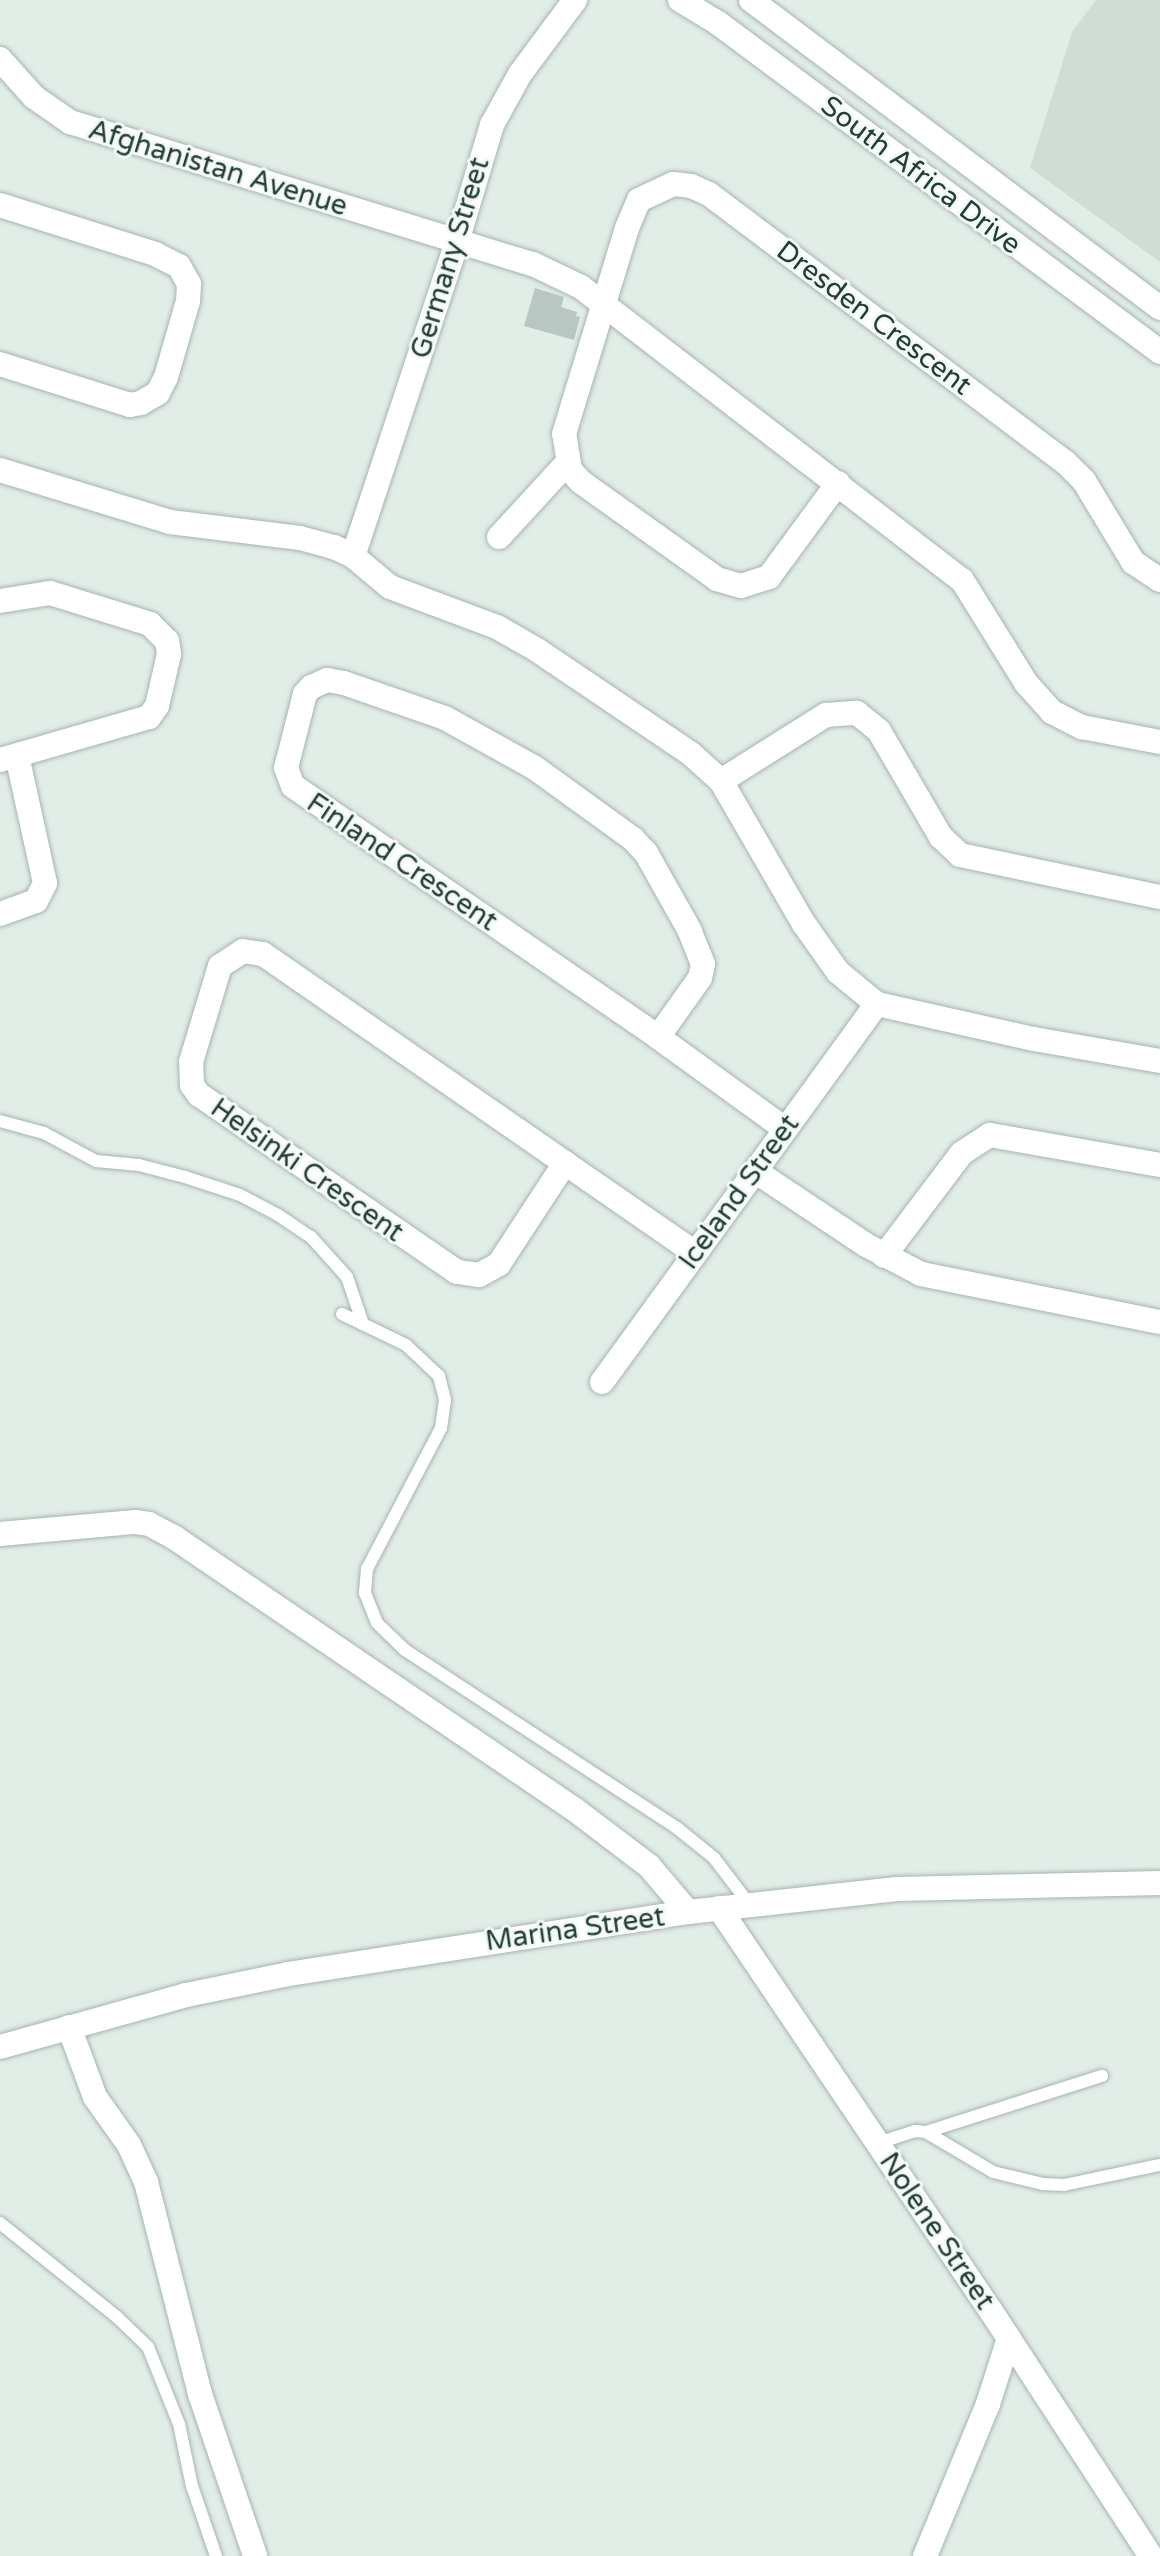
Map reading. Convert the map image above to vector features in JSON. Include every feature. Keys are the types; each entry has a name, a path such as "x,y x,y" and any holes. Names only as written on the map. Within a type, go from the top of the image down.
{"street":[{"name":"Germany Street","path":"357,546 492,125 520,74 575,0"},
{"name":"South Africa Drive","path":"680,0 718,23 1160,352"},
{"name":"South Africa Drive","path":"751,0 1160,308"},
{"name":"Afghanistan Avenue","path":"0,59 34,97 70,122 457,242"},
{"name":"Dresden Crescent","path":"567,463 564,434 639,200 673,184 702,189 1065,462 1084,481 1133,562 1160,580"},
{"path":"0,205 162,257 179,266 189,284 188,301 166,377 158,393 141,403 130,405 0,364"},
{"path":"457,242 555,273 603,305 962,580 1026,683 1052,712 1082,727 1160,742"},
{"path":"499,537 567,463 581,482 717,579 741,586 769,577 838,483"},
{"path":"0,470 170,522 300,538 334,547 357,546 390,587 497,627 537,650 691,754 721,781 838,972 877,1004 1034,1039 1160,1061"},
{"path":"0,601 50,593 150,624 167,641 167,663 157,706 149,717 9,758 45,883 36,901 0,914"},
{"name":"Finland Crescent","path":"658,1037 700,978 703,964 690,931 646,853 633,839 535,768 445,718 327,680 311,687 305,694 286,768 293,786 658,1037 785,1129"},
{"path":"721,781 826,715 857,713 879,731 941,837 960,855 1160,897"},
{"name":"Helsinki Crescent","path":"565,1163 499,1264 479,1275 457,1272 199,1095 192,1085 191,1062 220,966 243,951 263,954 565,1163 695,1253"},
{"name":"Iceland Street","path":"602,1382 877,1004"},
{"path":"884,1256 962,1153 990,1135 1160,1165"},
{"path":"755,1171 884,1256 921,1274 1160,1322"},
{"path":"0,1534 135,1522 149,1524 175,1538 574,1809 649,1866 688,1912"},
{"name":"Marina Street","path":"0,2047 186,1995 288,1974 688,1912 897,1889 1160,1883"},
{"name":"Nolene Street","path":"719,1908 1009,2338 1151,2556"},
{"path":"69,2027 95,2097 129,2145 146,2182 200,2394 255,2556"},
{"path":"925,2556 997,2381 1009,2338"}],"lane":[{"path":"0,1121 44,1133 96,1161 139,1165 185,1177 240,1195 278,1215 311,1237 347,1277 363,1324"},
{"path":"342,1314 406,1345 431,1366 444,1388 441,1428 367,1569 365,1593 377,1623 405,1650 677,1828 714,1858 750,1905"},
{"path":"878,2143 915,2131 926,2132 1102,2076"},
{"path":"926,2132 993,2172 1043,2184 1064,2185 1160,2165"},
{"path":"0,2223 117,2317 148,2347 179,2424 196,2500 216,2556"}],"shaded area":[{"path":"1096,0 1160,0 1160,262 1030,168 1072,32"}],"building":[{"path":"535,288 564,297 561,307 577,312 576,316 580,317 574,340 524,326"}]}
